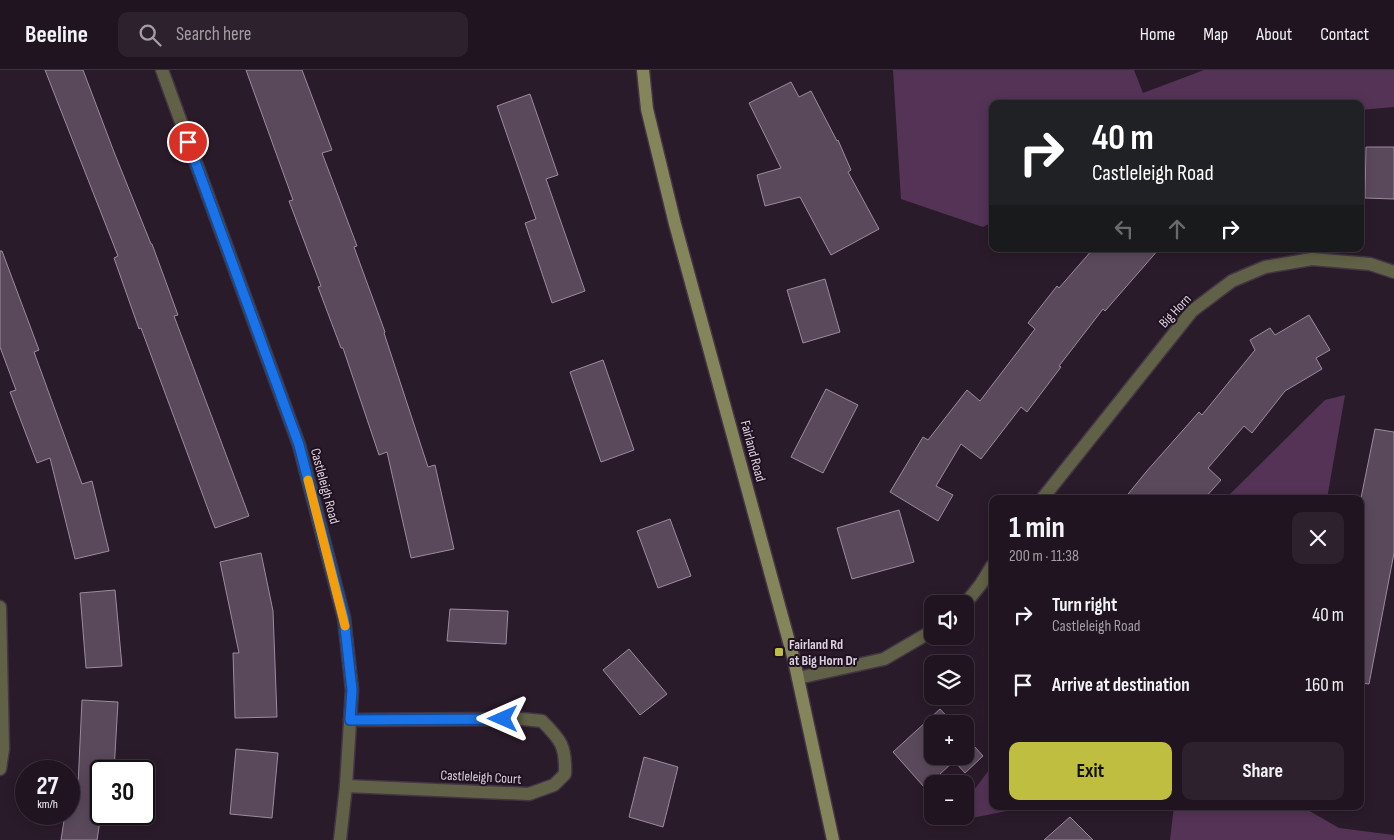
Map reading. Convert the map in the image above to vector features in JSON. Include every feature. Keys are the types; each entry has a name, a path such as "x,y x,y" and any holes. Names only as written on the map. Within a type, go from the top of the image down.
{"main road":[{"name":"Fairland Road","path":"642,70 647,109 675,224 798,678 834,840"}],"street":[{"name":"Castleleigh Road","path":"162,70 299,445 344,618 352,690 346,786 340,840"},
{"name":"Big Horn","path":"1045,495 1192,311 1232,281 1265,267 1312,259 1370,264 1394,272"},
{"path":"972,595 989,571"},
{"path":"0,607 3,749 0,769"},
{"path":"798,678 884,659 924,636"},
{"name":"Castleleigh Court","path":"346,786 529,794 554,785 564,774 566,760 560,740 542,721 522,719 350,720"}],"shaded area":[{"path":"893,70 1134,70 1143,93 1204,70 1394,70 1394,107 1364,110 1364,100 989,100 989,224 983,227 901,199"},
{"path":"1345,395 1328,495 1229,495 1325,400"},
{"path":"989,770 989,810 1011,810 974,818 974,790"},
{"path":"1174,810 1308,810 1339,828 1394,835 1394,840 1170,840"}],"building":[{"path":"45,70 83,70 152,244 178,315 174,316 249,516 215,528 141,328 139,329 114,258 118,256"},
{"path":"246,70 302,70 332,150 322,153 357,246 354,247 385,332 428,467 435,465 454,549 411,558 387,452 379,455 343,348 341,348 318,287 321,286 289,201 293,200"},
{"path":"791,82 799,97 811,91 838,140 851,170 848,172 879,229 831,255 800,197 765,206 757,175 781,168 749,103"},
{"path":"530,94 558,175 546,179 585,291 552,303 525,223 536,219 497,106"},
{"path":"1366,147 1394,147 1394,199 1365,198"},
{"path":"0,251 2,251 39,350 34,352 82,484 92,481 109,551 75,559 50,458 37,463 10,392 16,390 0,347"},
{"path":"1090,252 1156,252 1105,311 1103,309 1059,366 1061,367 1027,412 1021,407 981,459 961,444 936,486 953,495 938,521 890,492 923,437 928,440 967,390 980,401 1035,329 1028,323 1057,286 1059,288"},
{"path":"825,279 840,332 803,343 787,290"},
{"path":"1309,315 1330,350 1316,358 1322,369 1285,391 1252,433 1244,426 1208,468 1221,480 1208,495 1127,495 1199,412 1202,415 1255,350 1250,340 1270,328 1275,335"},
{"path":"603,360 634,450 601,462 570,372"},
{"path":"826,389 858,405 823,473 791,457"},
{"path":"1375,429 1394,432 1394,553 1369,684 1364,683 1364,495 1362,495"},
{"path":"899,510 914,562 852,579 837,528"},
{"path":"670,519 691,576 658,588 637,531"},
{"path":"261,553 273,611 277,717 235,718 233,653 239,653 220,562"},
{"path":"115,590 122,666 86,668 80,593"},
{"path":"450,609 508,611 506,644 447,641"},
{"path":"629,649 667,694 640,715 603,670"},
{"path":"82,700 118,702 115,760 90,760 90,825 99,825 97,840 61,840 63,825 80,825 79,760"},
{"path":"940,709 946,715 933,715"},
{"path":"924,724 924,765 950,765 939,775 924,775 924,787 893,752"},
{"path":"974,746 983,756 974,764"},
{"path":"236,749 278,753 272,818 230,814"},
{"path":"644,757 678,767 663,827 629,817"},
{"path":"958,765 973,765 965,773"},
{"path":"1070,817 1093,840 1044,840"}],"slow traffic":[{"path":"308,480 345,626"}],"place":[{"name":"Fairland Rd at Big Horn Dr","path":"779,652"}],"route":[{"path":"188,142 299,445 344,618 352,690 350,720 503,719"}]}
